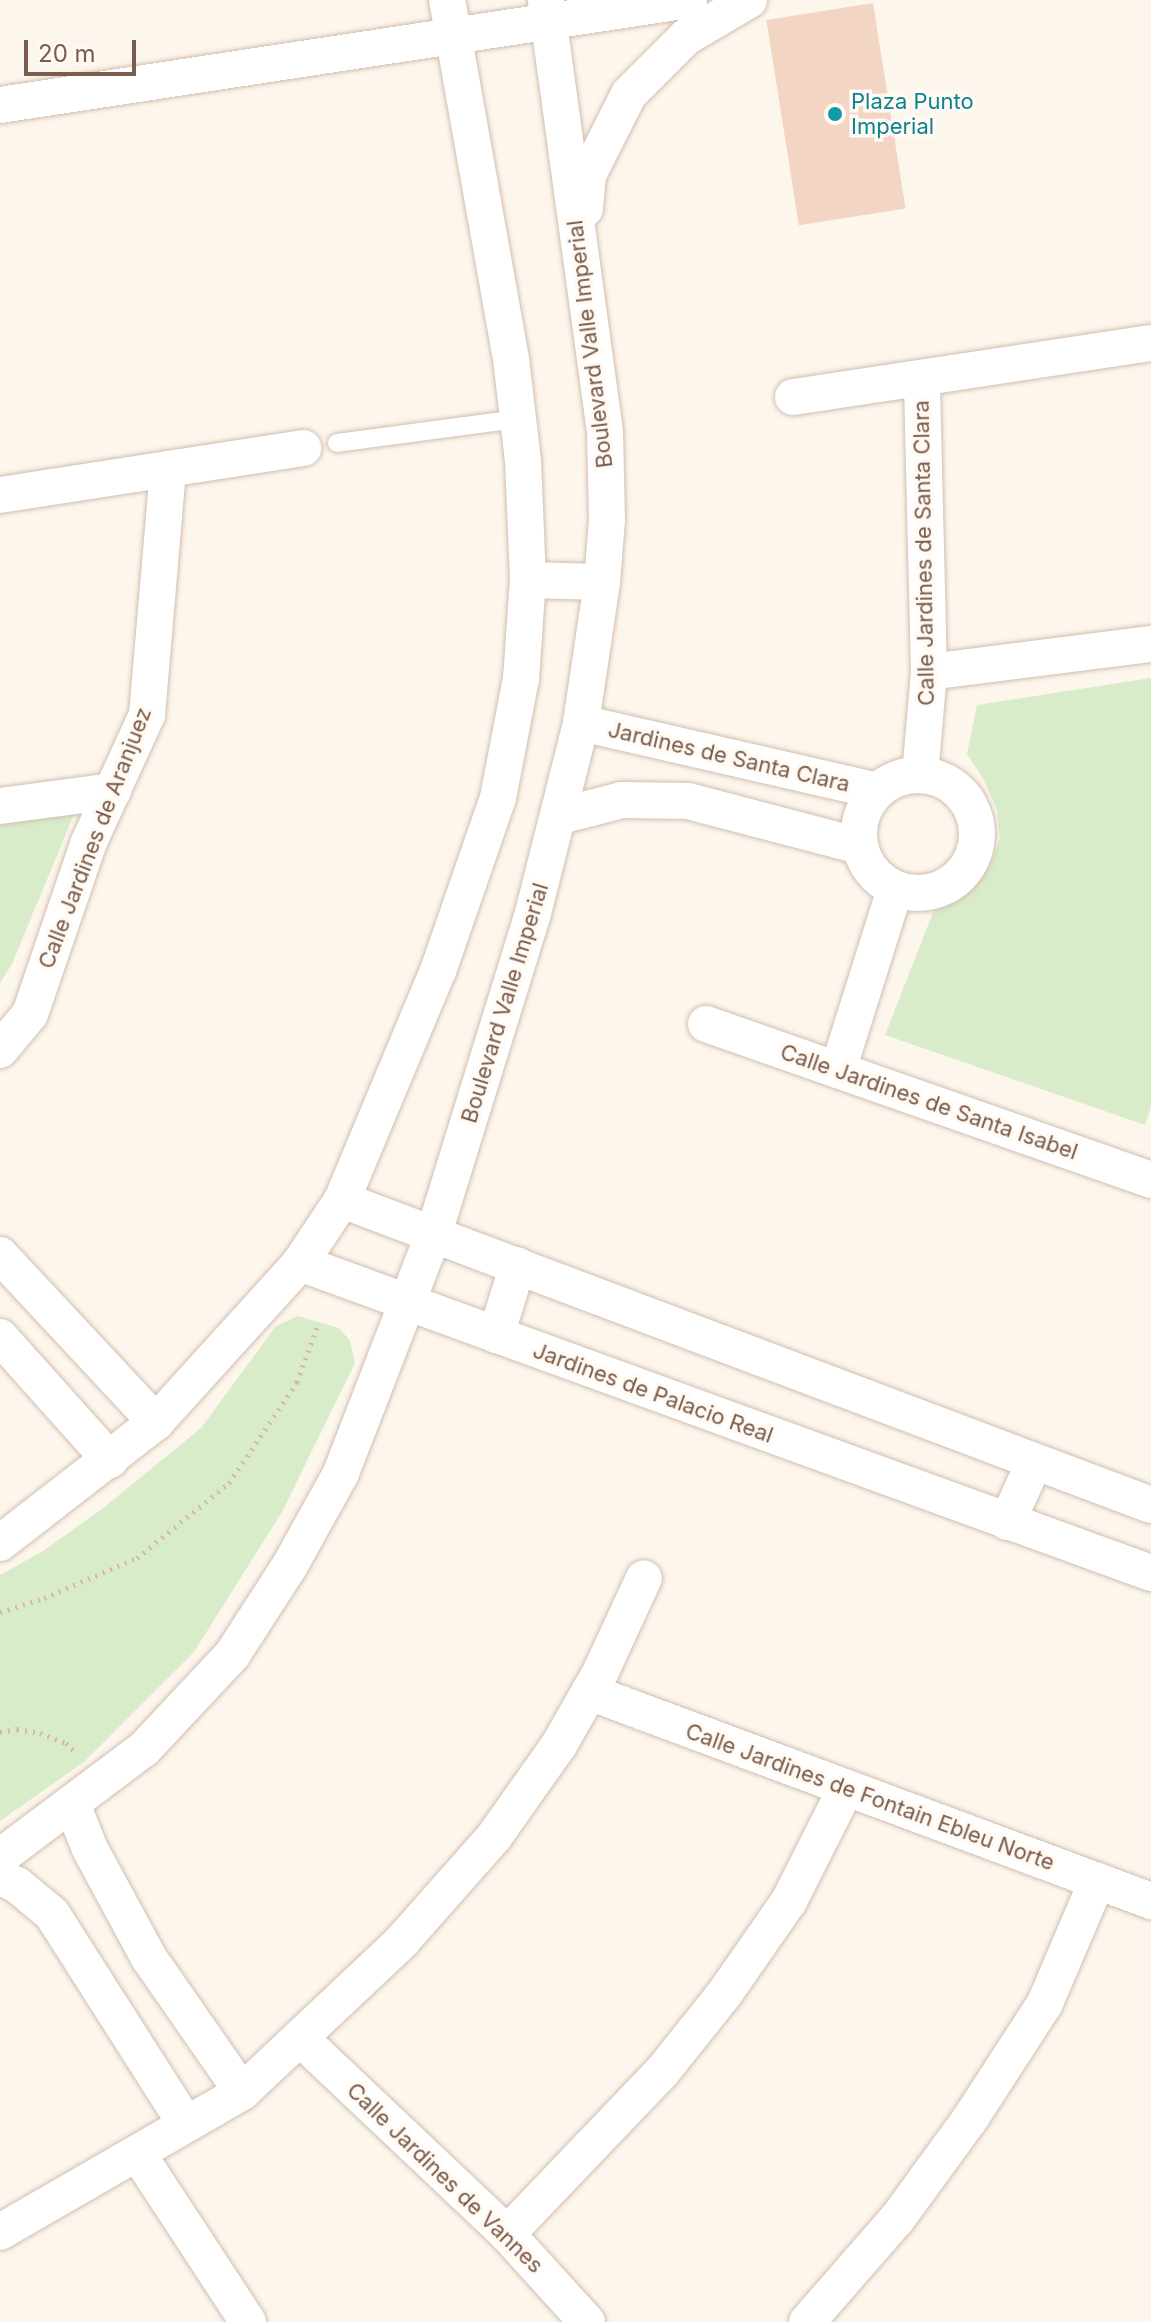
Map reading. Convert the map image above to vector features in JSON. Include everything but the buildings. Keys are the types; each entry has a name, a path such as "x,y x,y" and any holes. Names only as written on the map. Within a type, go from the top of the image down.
{"street":[{"path":"0,1543 156,1422 300,1263 342,1200 438,971 498,798 521,679 528,580 518,419 509,344 447,0"},
{"path":"0,105 453,36 548,11 689,0"},
{"path":"580,259 588,175 629,94 686,37 749,0"},
{"name":"Boulevard Valle Imperial","path":"0,1857 144,1749 232,1655 289,1567 341,1473 434,1233 560,816 581,723 602,582 607,520 605,432 548,11"},
{"path":"793,397 1151,343"},
{"name":"Calle Jardines de Santa Clara","path":"920,775 929,672 922,379"},
{"path":"0,495 320,446"},
{"name":"Calle Jardines de Aranjuez","path":"0,1050 30,1014 89,842 147,715 168,469"},
{"path":"528,580 602,582"},
{"path":"929,672 1151,644"},
{"name":"Jardines de Santa Clara","path":"581,723 877,791"},
{"path":"688,801 699,750"},
{"path":"560,816 622,800 688,801 860,846 867,863 879,878 895,889 920,893 946,887 966,870 977,846 977,821 966,797 945,780 920,775"},
{"name":"Jardines de Santa Clara","path":"860,846 859,826 865,807 877,791 897,778 920,775"},
{"path":"0,806 113,791"},
{"path":"838,1070 895,889"},
{"name":"Calle Jardines de Santa Isabel","path":"706,1024 1151,1180"},
{"path":"342,1200 1151,1505"},
{"path":"0,1255 156,1422"},
{"name":"Jardines de Palacio Real","path":"300,1263 1151,1573"},
{"path":"496,1335 518,1265"},
{"path":"31,1371 73,1335"},
{"path":"0,1337 110,1460"},
{"path":"1007,1522 1034,1463"},
{"path":"0,2232 242,2092 402,1941 494,1837 559,1745 589,1692 644,1578"},
{"name":"Calle Jardines de Fontain Ebleu Norte","path":"589,1692 1151,1901"},
{"path":"507,2234 662,2072 725,1993 789,1901 846,1788"},
{"path":"72,1804 90,1849 149,1958 242,2092"},
{"path":"0,1877 17,1885 52,1914 186,2124"},
{"path":"807,2322 897,2219 970,2119 1045,2003 1097,1881"},
{"name":"Calle Jardines de Vannes","path":"300,2038 507,2234 587,2322"},
{"path":"138,2154 248,2322"}],"lane":[{"path":"320,446 518,419"}],"path":[{"path":"0,1612 44,1598 137,1558 229,1483 297,1382 319,1322"},
{"path":"0,1732 17,1729 40,1733 66,1743 84,1762"}],"green space":[{"path":"1151,678 1151,1106 1145,1125 885,1035 934,910 958,901 989,868 1000,839 997,810 984,780 967,754 977,705"},
{"path":"75,812 12,964 0,983 0,824"},
{"path":"298,1316 339,1328 350,1341 355,1363 282,1512 194,1652 84,1762 0,1821 0,1575 43,1551 102,1509 201,1428 276,1326"}],"place":[{"name":"Plaza Punto Imperial","path":"835,114"}]}
